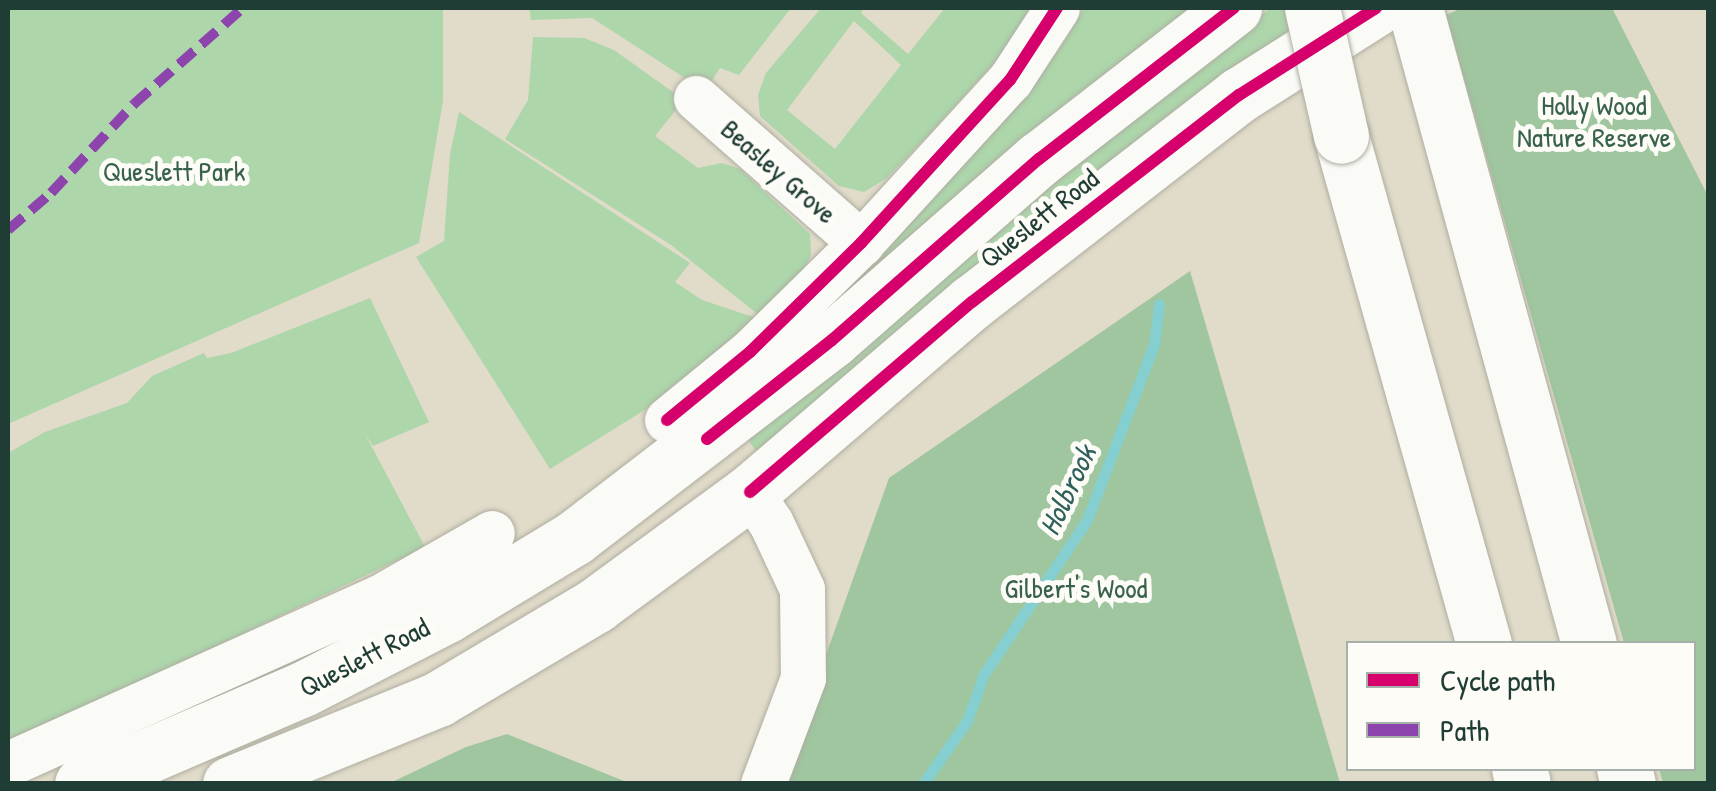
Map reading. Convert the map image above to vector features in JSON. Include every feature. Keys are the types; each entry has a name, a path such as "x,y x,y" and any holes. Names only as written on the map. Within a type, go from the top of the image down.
{"highway":[{"name":"Queslett Road","path":"82,784 303,689 447,615 574,538 818,352 1039,158 1234,8"},
{"path":"1312,8 1342,136 1483,641"},
{"name":"Queslett Road","path":"230,784 438,700 596,606 750,492 972,302 1239,95 1376,8"},
{"path":"1414,8 1588,641"}],"street":[{"path":"666,420 750,352 861,243 1010,80 1057,8"},
{"name":"Beasley Grove","path":"696,98 861,243"},
{"path":"750,492 771,524 802,590 804,678 763,784"},
{"name":"Queslett Road","path":"8,764 378,598 492,534"}],"green space":[{"name":"Queslett Park","path":"8,8 443,8 443,101 419,243 8,424"},
{"path":"529,8 791,8 739,75 720,68 705,91 592,18 531,20"},
{"path":"821,8 864,8 861,13 908,54 945,8 1032,8 1007,49 935,128 887,178 864,192 839,186 760,116 758,95 766,73","holes":["854,21 901,65 835,149 787,110"]},
{"path":"1084,8 1203,8 775,353 1010,104 1059,49"},
{"path":"1272,8 1352,8 760,458 744,433 1202,52"},
{"name":"Holly Wood Nature Reserve","path":"1462,8 1612,8 1708,196 1708,783 1663,783 1660,771 1696,771 1696,641 1623,641 1446,15"},
{"path":"533,37 584,38 614,50 684,100 655,136 698,168 722,163 740,169 810,234 811,255 803,272 760,316 671,245 505,139 528,100"},
{"path":"459,112 690,263 675,282 702,300 756,318 659,401 550,469 416,257 444,241 450,154"},
{"name":"Gilbert's Wood","path":"1190,271 1340,783 780,784 889,478"},
{"path":"370,298 429,422 373,446 364,432 425,547 8,746 8,453 45,432 127,403 152,376 204,353 207,358 231,353"},
{"path":"507,734 629,783 390,783 466,747"}],"waterway":[{"name":"Holbrook","path":"923,784 967,721 984,674 1087,520 1154,345 1159,304"}],"marked path":[{"path":"8,230 51,193 134,104 243,8"}],"cycle path":[{"path":"667,420 750,352 861,243 1010,80 1057,8"},
{"path":"707,439 832,340 1039,159 1234,8"},
{"path":"750,492 972,302 1239,95 1376,8"}]}
